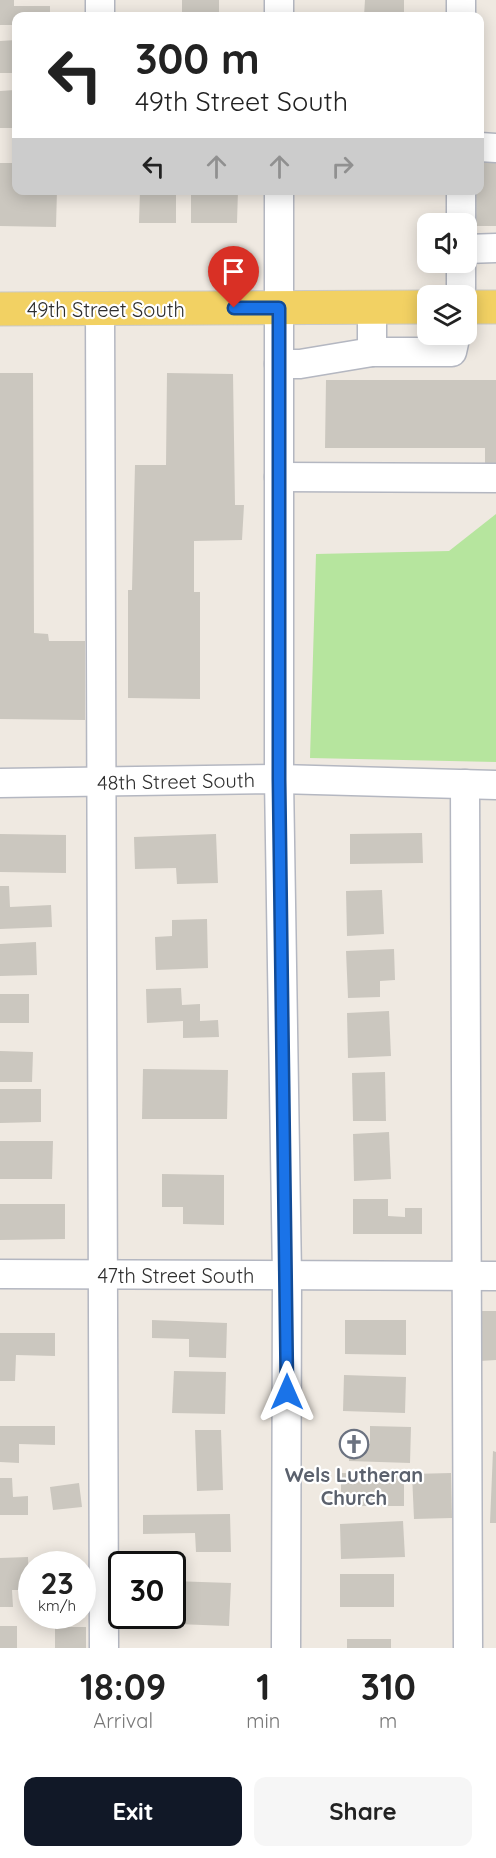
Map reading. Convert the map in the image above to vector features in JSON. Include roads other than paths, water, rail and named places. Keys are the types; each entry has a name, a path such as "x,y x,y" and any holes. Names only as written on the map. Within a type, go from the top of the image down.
{"main road":[{"name":"49th Street South","path":"0,309 417,307"},
{"path":"477,307 496,307"}],"street":[{"path":"279,195 279,779 287,1276 286,1648"},
{"path":"461,195 461,213"},
{"path":"477,249 496,249"},
{"path":"372,308 372,352"},
{"path":"100,309 104,1648"},
{"path":"279,364 300,364 372,352 452,352 454,345"},
{"path":"279,477 496,478"},
{"name":"48th Street South","path":"0,783 279,779 496,785"},
{"path":"465,784 468,1648"},
{"name":"47th Street South","path":"0,1274 496,1276"}],"place":[{"name":"Wels Lutheran Church","path":"354,1444"}]}
